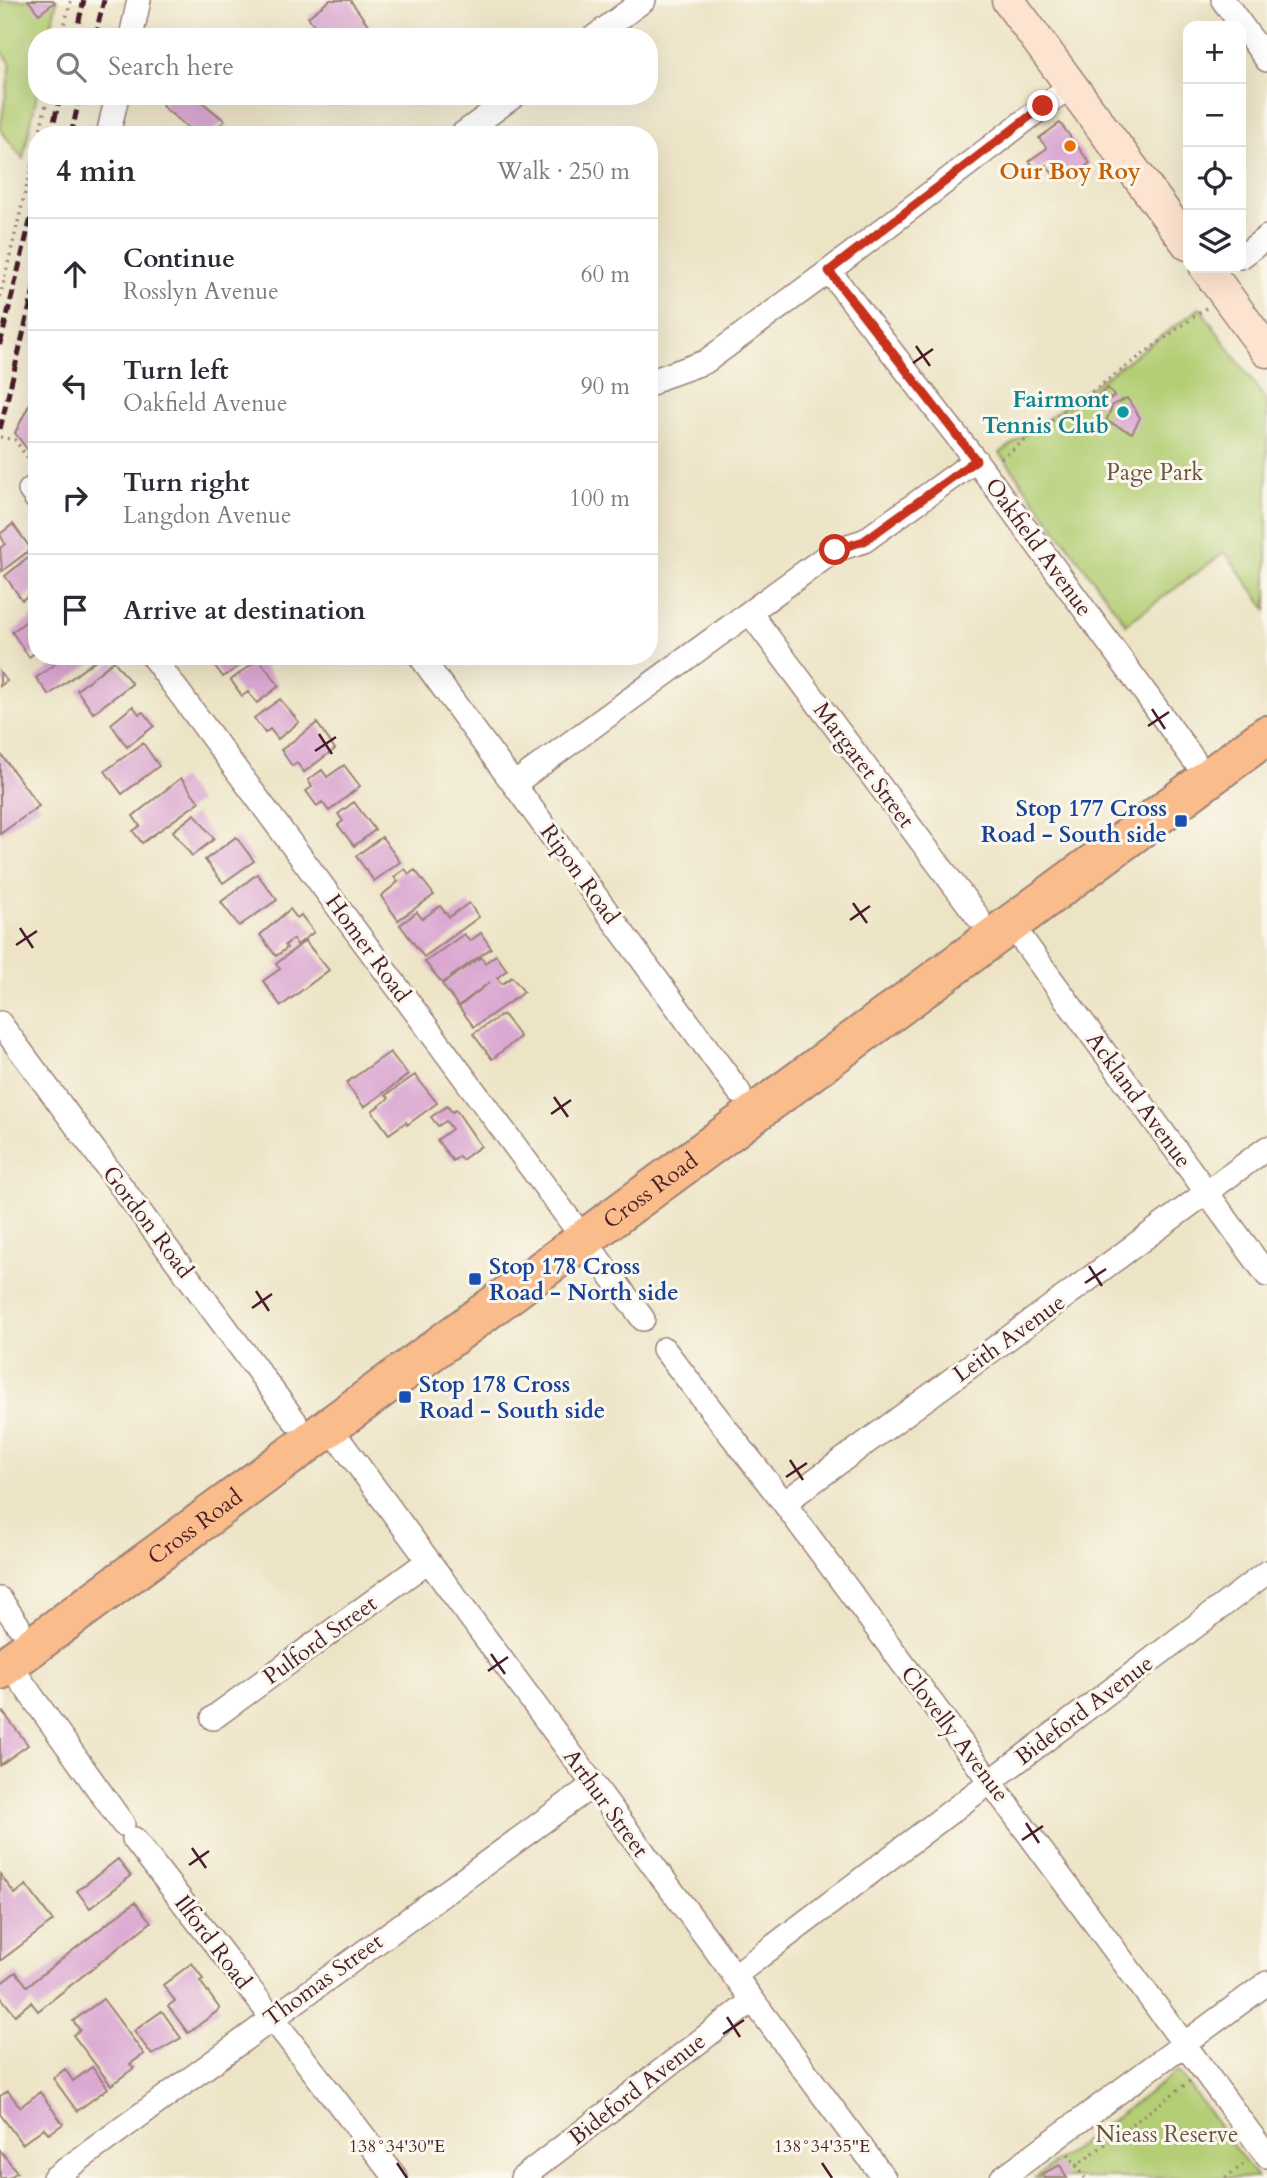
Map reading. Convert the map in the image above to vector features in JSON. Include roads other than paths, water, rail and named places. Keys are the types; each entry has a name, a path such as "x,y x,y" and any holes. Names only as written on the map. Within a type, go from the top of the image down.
{"highway":[{"name":"Cross Road","path":"5,1639 312,1424 1200,770 1267,705"},
{"name":"Cross Road","path":"1200,770 1267,735"}],"street":[{"path":"133,28 139,0"},
{"path":"606,28 644,0"},
{"path":"1008,0 1183,237"},
{"path":"1223,0 1267,60"},
{"path":"658,379 705,362 829,271 1070,86"},
{"path":"110,126 115,105"},
{"path":"473,126 502,105"},
{"path":"1246,253 1267,237"},
{"name":"Oakfield Avenue","path":"829,271 980,465 1200,770"},
{"path":"1217,277 1267,351"},
{"path":"514,784 835,550 864,541 980,465"},
{"name":"Margaret Street","path":"750,613 994,922"},
{"name":"Homer Road","path":"159,665 576,1230"},
{"name":"Ripon Road","path":"427,665 746,1103"},
{"name":"Ackland Avenue","path":"994,922 1207,1192 1267,1275"},
{"name":"Gordon Road","path":"0,1023 312,1424"},
{"name":"Leith Avenue","path":"784,1503 1267,1148"},
{"path":"576,1230 643,1319"},
{"name":"Clovelly Avenue","path":"664,1349 784,1503 1265,2153"},
{"name":"Arthur Street","path":"312,1424 428,1562 884,2178"},
{"name":"Pulford Street","path":"213,1718 428,1562"},
{"name":"Bideford Avenue","path":"734,1976 1267,1572"},
{"name":"Ilford Road","path":"5,1639 129,1832 396,2178"},
{"name":"Thomas Street","path":"54,2178 593,1785"},
{"path":"1002,2178 1267,1983"},
{"name":"Bideford Avenue","path":"522,2178 752,2001"}],"railway":[{"path":"77,28 84,0"},
{"path":"97,28 104,0"},
{"path":"53,126 58,105"},
{"path":"73,126 78,105"},
{"path":"0,345 28,230"},
{"path":"0,429 28,314"}],"place":[{"name":"Our Boy Roy","path":"1070,146"},
{"name":"Fairmont Tennis Club","path":"1123,412"},
{"name":"Stop 177 Cross Road - South side","path":"1181,821"},
{"name":"Stop 178 Cross Road - North side","path":"475,1279"},
{"name":"Stop 178 Cross Road - South side","path":"405,1397"}],"park label":[{"name":"Page Park","path":"1155,472"},
{"name":"Nieass Reserve","path":"1167,2134"}]}
